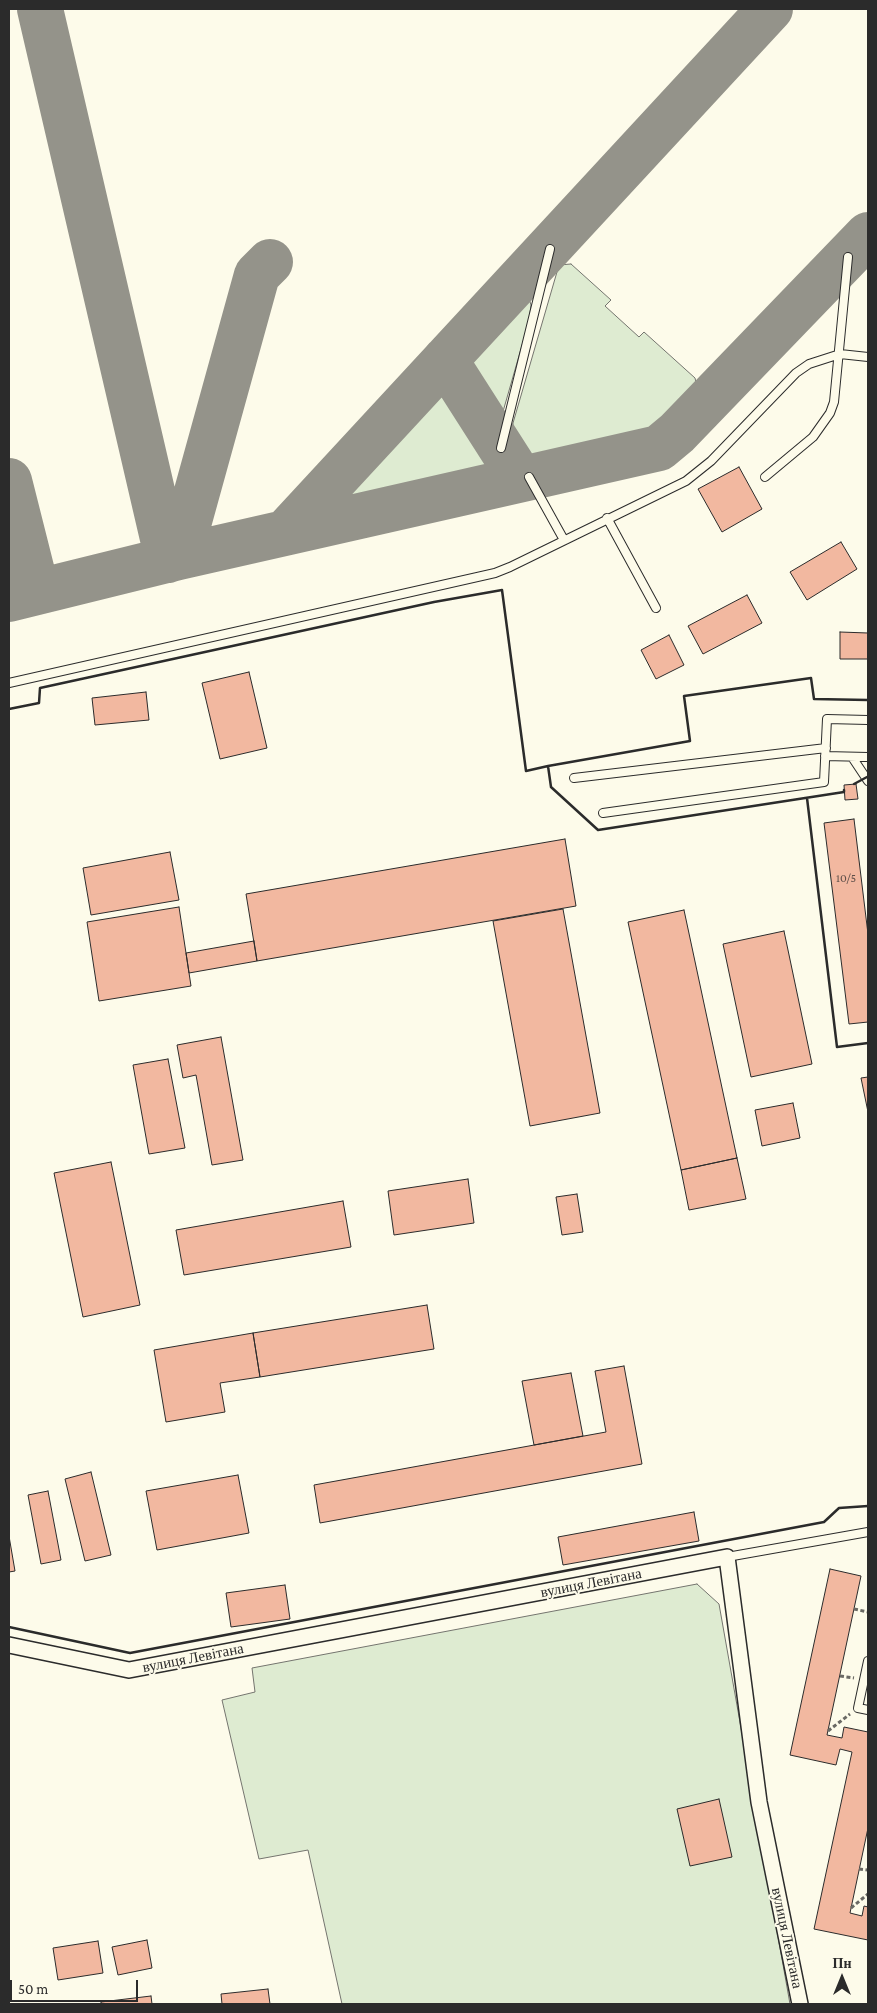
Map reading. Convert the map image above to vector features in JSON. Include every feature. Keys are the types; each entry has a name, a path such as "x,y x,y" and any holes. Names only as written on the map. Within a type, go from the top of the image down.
{"street":[{"name":"вулиця Левітана","path":"9,1645 128,1670 728,1557 759,1802 800,2004"}],"lane":[{"path":"501,448 550,249"},
{"path":"765,477 813,437 830,413 834,402 840,354 848,257"},
{"path":"9,684 495,573 529,559 607,518 686,480 711,461 796,373 809,364 840,354 868,357"},
{"path":"529,478 564,540"},
{"path":"607,518 656,608"},
{"path":"603,813 824,782 827,719 868,720"},
{"path":"574,778 826,748"},
{"path":"826,756 868,757"},
{"path":"852,757 868,781"},
{"path":"728,1557 868,1532"},
{"path":"868,1661 858,1708 868,1710"}],"path":[{"path":"854,1609 868,1612"},
{"path":"828,1731 858,1708"},
{"path":"859,1869 868,1870"},
{"path":"851,1908 868,1894"}],"green space":[{"path":"571,264 611,300 605,306 639,337 644,332 695,378 698,391 661,429 643,438 530,463 512,435 513,423 559,265"},
{"path":"528,295 531,305 529,321 500,422 465,365"},
{"path":"446,385 493,462 491,468 481,475 340,506 338,501"},
{"path":"697,1584 719,1604 790,2004 342,2004 308,1850 259,1859 222,1700 255,1692 252,1668"}],"building":[{"path":"739,467 762,509 722,532 698,489"},
{"path":"841,542 857,569 807,600 790,572"},
{"path":"747,595 762,623 703,654 688,626"},
{"path":"840,632 868,633 868,659 840,659"},
{"path":"669,635 684,665 656,679 641,650"},
{"path":"249,672 267,748 220,759 202,683"},
{"path":"146,692 149,720 95,725 92,698"},
{"path":"856,784 858,799 845,800 844,785"},
{"path":"854,819 868,934 868,1022 849,1024 824,823"},
{"path":"565,839 576,906 257,961 246,894"},
{"path":"170,852 179,900 91,915 83,868"},
{"path":"179,907 191,986 99,1001 87,922"},
{"path":"563,909 600,1113 530,1126 493,921"},
{"path":"684,910 737,1158 681,1170 628,922"},
{"path":"784,931 812,1064 751,1077 723,944"},
{"path":"254,941 257,961 189,973 186,953"},
{"path":"221,1037 243,1160 212,1165 196,1075 183,1078 177,1045"},
{"path":"168,1059 185,1148 149,1154 133,1065"},
{"path":"868,1077 868,1112 861,1078"},
{"path":"793,1103 800,1138 762,1146 755,1110"},
{"path":"737,1158 746,1199 689,1210 681,1170"},
{"path":"111,1162 140,1305 83,1317 54,1173"},
{"path":"468,1179 474,1223 394,1235 388,1191"},
{"path":"577,1194 583,1232 562,1235 556,1197"},
{"path":"343,1201 351,1247 184,1275 176,1230"},
{"path":"427,1305 434,1349 260,1377 253,1333"},
{"path":"253,1333 260,1377 220,1383 225,1412 166,1422 154,1350"},
{"path":"624,1366 642,1464 320,1523 314,1485 606,1432 595,1371"},
{"path":"571,1373 583,1436 534,1445 522,1381"},
{"path":"91,1472 111,1555 85,1561 65,1479"},
{"path":"238,1475 249,1533 157,1550 146,1491"},
{"path":"48,1491 61,1560 41,1564 28,1495"},
{"path":"694,1512 699,1541 563,1565 558,1537"},
{"path":"9,1536 15,1571 9,1572"},
{"path":"830,1569 861,1576 827,1735 842,1738 844,1727 868,1732 868,1828 850,1913 862,1916 864,1906 868,1907 868,1940 814,1929 852,1752 840,1749 836,1765 790,1755"},
{"path":"285,1585 290,1619 231,1627 226,1593"},
{"path":"719,1799 732,1857 690,1866 677,1809"},
{"path":"147,1940 152,1968 118,1975 112,1947"},
{"path":"98,1941 103,1973 58,1980 53,1948"},
{"path":"268,1989 270,2004 222,2004 221,1994"},
{"path":"151,1996 152,2004 101,2004 101,2002"}],"taxiway":[{"path":"40,9 168,560"},
{"path":"286,532 770,9"},
{"path":"9,599 179,557 659,448 677,433 868,235"},
{"path":"179,557 257,275 270,262"},
{"path":"445,360 521,479"},
{"path":"9,481 37,592"}],"wall":[{"path":"9,709 39,703 40,688 434,602 502,590 526,771 548,766"},
{"path":"844,790 844,792 598,830 551,787 548,766 690,741 684,696 811,678 814,699 868,700"},
{"path":"854,784 867,777"},
{"path":"807,798 837,1047 868,1043"},
{"path":"9,1627 130,1653 824,1522 839,1508 868,1506"}]}
